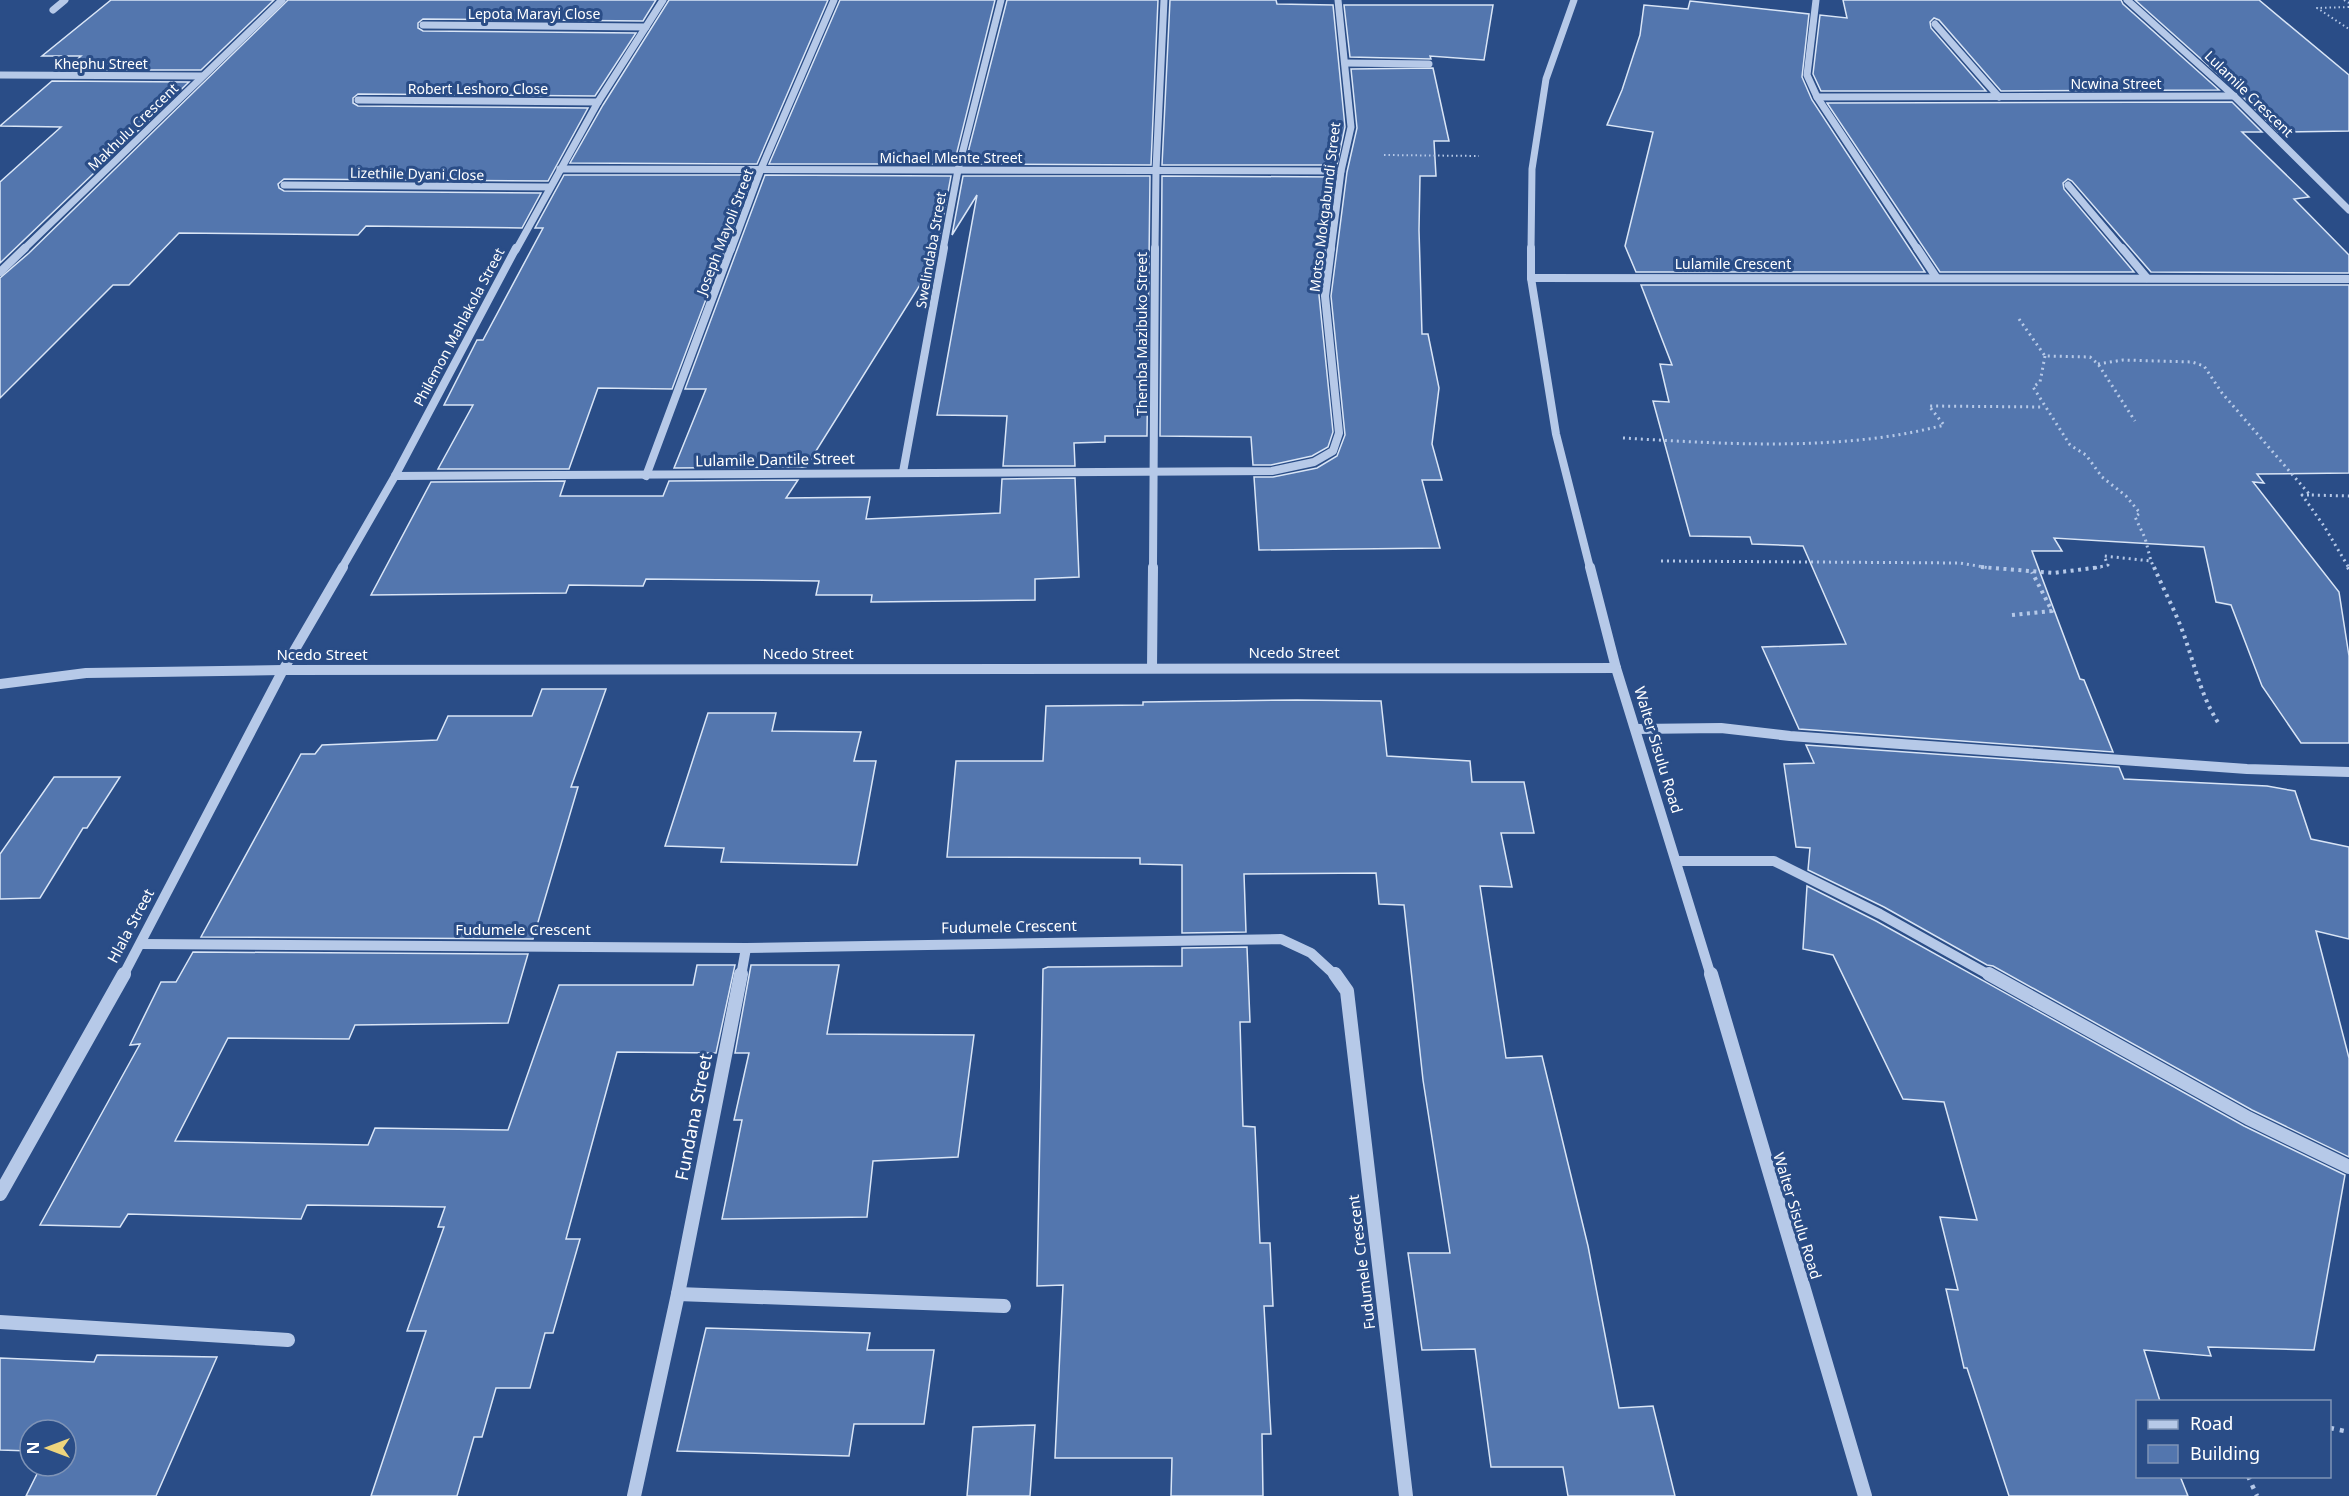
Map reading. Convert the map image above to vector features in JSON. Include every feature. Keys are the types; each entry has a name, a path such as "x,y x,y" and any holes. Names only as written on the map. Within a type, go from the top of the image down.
{"street":[{"path":"53,10 65,0"},
{"name":"Makhulu Crescent","path":"0,272 282,0"},
{"name":"Philemon Mahlakola Street","path":"284,670 395,476 549,187 598,102 663,0"},
{"name":"Joseph Mayoli Street","path":"646,476 761,170 834,0"},
{"name":"Swelindaba Street","path":"903,472 958,170 1001,0"},
{"name":"Themba Mazibuko Street","path":"1152,668 1156,170 1164,0"},
{"name":"Motso Mokgabundi Street","path":"1155,472 1272,471 1314,462 1334,451 1339,433 1325,296 1341,171 1351,127 1338,0"},
{"name":"Walter Sisulu Road","path":"1574,0 1546,79 1532,170 1531,278 1556,435 1616,668 1677,861 1865,1496"},
{"path":"1816,0 1807,75 1817,97 1936,277"},
{"name":"Lulamile Crescent","path":"2127,0 2234,96 2349,210"},
{"path":"1935,24 1999,97"},
{"name":"Lepota Marayi Close","path":"423,25 646,27"},
{"path":"1345,63 1429,64"},
{"name":"Khephu Street","path":"0,75 202,76"},
{"name":"Ncwina Street","path":"1817,97 2234,96"},
{"name":"Robert Leshoro Close","path":"358,100 598,102"},
{"name":"Michael Mlente Street","path":"560,170 1341,171"},
{"name":"Lizethile Dyani Close","path":"284,185 549,187"},
{"path":"2068,185 2147,278"},
{"name":"Lulamile Crescent","path":"1531,278 2349,279"},
{"name":"Lulamile Dantile Street","path":"395,476 1155,472"},
{"name":"Ncedo Street","path":"0,684 86,673 284,670 1616,668"},
{"name":"Hlala Street","path":"0,1194 141,945 284,670"},
{"path":"1637,729 1722,728 1790,736 2247,769 2349,772"},
{"path":"1677,861 1774,861 1880,914 2248,1118 2349,1167"},
{"name":"Fudumele Crescent","path":"141,945 746,948 1281,939 1294,943 1317,955 1334,971 1347,991 1406,1496"},
{"name":"Fundana Street","path":"634,1496 678,1294 746,948"},
{"path":"678,1294 1004,1306"},
{"path":"0,1322 288,1340"}],"path":[{"path":"2344,0 2349,5"},
{"path":"2349,5 2317,8 2349,29"},
{"path":"1344,155 1479,156"},
{"path":"1988,277 2045,356 2040,382 2033,387 2044,407 2070,445 2086,455 2102,477 2126,496 2140,513 2136,517 2151,561 2186,640 2192,665 2210,710 2247,769"},
{"path":"2045,356 2090,357 2098,364 2135,421"},
{"path":"2098,364 2123,360 2192,362 2204,366 2222,393 2310,495"},
{"path":"1623,438 1751,444 1854,440 1912,434 1944,425 1929,406 2044,407"},
{"path":"2349,496 2302,495 2325,526 2349,569"},
{"path":"1661,561 1960,563 1997,570 2032,572 2092,570 2108,565 2104,556 2151,561"},
{"path":"2012,615 2052,611 2032,572"},
{"path":"2331,1428 2349,1432"},
{"path":"2249,1478 2257,1496"}],"building":[{"path":"111,0 274,0 201,70 65,70 81,56 42,56"},
{"path":"288,0 656,0 643,21 423,19 418,23 418,28 423,31 636,33 595,96 358,94 353,98 353,103 358,106 588,108 548,181 284,179 278,184 279,188 284,191 541,193 522,228 366,226 358,235 179,233 129,285 113,285 0,398 0,278 29,253"},
{"path":"669,0 828,0 757,164 570,163 603,105"},
{"path":"840,0 995,0 954,164 769,164"},
{"path":"1007,0 1158,0 1151,165 965,164"},
{"path":"1170,0 1276,0 1277,4 1333,5 1345,127 1337,165 1162,165"},
{"path":"1843,0 2121,0 2219,90 2001,91 1939,20 1934,18 1930,22 1931,28 1986,91 1821,91 1813,74 1820,15 1847,18"},
{"path":"2135,0 2259,0 2349,75 2349,131 2278,132 2238,92"},
{"path":"1690,1 1809,14 1802,77 1812,100 1925,272 1636,272 1625,246 1653,132 1607,125 1622,90 1640,35 1644,5 1688,9"},
{"path":"1344,5 1493,5 1484,60 1430,56 1431,59 1350,57"},
{"path":"1433,68 1449,141 1434,141 1436,176 1420,176 1419,230 1422,334 1428,334 1439,388 1432,444 1442,480 1422,480 1440,548 1259,550 1254,477 1273,477 1317,468 1337,456 1345,435 1331,296 1347,172 1357,128 1351,69"},
{"path":"52,81 189,82 0,263 0,182 61,127 0,126"},
{"path":"2232,102 2262,132 2242,132 2309,197 2294,199 2349,255 2349,273 2151,272 2068,179 2063,183 2064,189 2134,272 1940,272 1827,103"},
{"path":"564,175 753,175 672,389 598,388 569,469 438,469 473,405 444,405 477,340 483,340 543,228 535,228"},
{"path":"765,175 951,176 935,261 806,467 674,468 706,389 685,389"},
{"path":"963,176 1150,176 1147,436 1105,436 1105,442 1074,443 1075,466 1003,466 1007,416 937,415 977,195 952,235"},
{"path":"1162,176 1335,177 1319,295 1333,432 1328,447 1312,456 1271,465 1253,465 1251,437 1160,436"},
{"path":"1641,285 2349,285 2349,473 2257,474 2264,483 2253,482 2339,592 2349,656 2349,743 2301,743 2262,686 2231,605 2216,602 2204,547 2054,538 2062,551 2032,551 2080,679 2084,680 2113,752 1799,729 1762,647 1846,644 1803,546 1752,544 1750,537 1690,536 1653,401 1669,402 1660,364 1672,365"},
{"path":"1075,478 1079,577 1035,579 1035,600 871,602 872,595 816,595 819,581 646,579 643,586 569,585 566,593 371,595 431,482 565,481 560,496 663,496 669,481 798,480 786,498 870,497 866,519 1000,513 1002,479"},
{"path":"542,689 606,689 571,787 578,787 533,939 201,937 301,754 315,754 322,745 437,740 448,716 532,716"},
{"path":"1297,700 1381,701 1387,756 1470,761 1472,782 1524,782 1534,833 1501,833 1512,887 1480,886 1506,1058 1542,1056 1588,1246 1619,1408 1653,1406 1675,1496 1568,1496 1563,1467 1491,1467 1475,1349 1422,1350 1408,1253 1450,1253 1423,1080 1404,905 1379,904 1376,873 1244,874 1246,932 1182,933 1182,865 1140,864 1140,858 947,857 956,761 1043,761 1046,706"},
{"path":"708,713 776,713 772,731 861,732 854,761 876,761 857,865 721,862 724,848 665,846"},
{"path":"1806,745 2119,767 2124,779 2267,786 2295,791 2311,839 2349,847 2349,939 2316,931 2349,1058 2349,1157 2252,1110 1884,907 1808,870 1810,848 1796,847 1784,764 1814,763"},
{"path":"54,777 120,777 87,828 83,828 40,898 0,899 0,854"},
{"path":"1807,886 1876,921 2244,1126 2345,1175 2314,1350 2208,1347 2211,1356 2144,1350 2160,1400 2136,1400 2136,1478 2181,1478 2188,1496 2009,1496 1967,1368 1964,1368 1946,1289 1958,1290 1940,1217 1977,1220 1944,1102 1903,1099 1833,955 1803,949"},
{"path":"1247,947 1250,1022 1240,1022 1243,1126 1255,1127 1260,1243 1270,1243 1273,1306 1264,1306 1271,1434 1262,1434 1263,1496 1171,1496 1172,1458 1055,1458 1063,1285 1037,1286 1043,969 1048,967 1182,966 1182,948"},
{"path":"193,952 528,954 508,1023 355,1025 349,1039 228,1038 175,1141 368,1145 375,1128 508,1130 559,985 693,985 697,965 735,965 716,1053 617,1052 566,1239 580,1239 553,1333 545,1333 530,1388 496,1388 482,1437 474,1437 457,1496 371,1496 426,1331 407,1331 444,1227 438,1227 445,1207 307,1205 301,1219 128,1214 120,1227 40,1225 140,1044 130,1045 161,982 176,982"},
{"path":"751,965 839,965 827,1034 974,1035 958,1157 873,1161 867,1217 722,1219 742,1120 734,1120 749,1053 735,1053"},
{"path":"706,1328 870,1333 867,1350 934,1350 924,1424 854,1424 849,1456 677,1451"},
{"path":"97,1355 217,1357 156,1496 26,1496 35,1478 78,1478 78,1418 18,1418 18,1451 0,1450 0,1358 94,1362"},
{"path":"1035,1425 1030,1496 967,1496 973,1427"}]}
